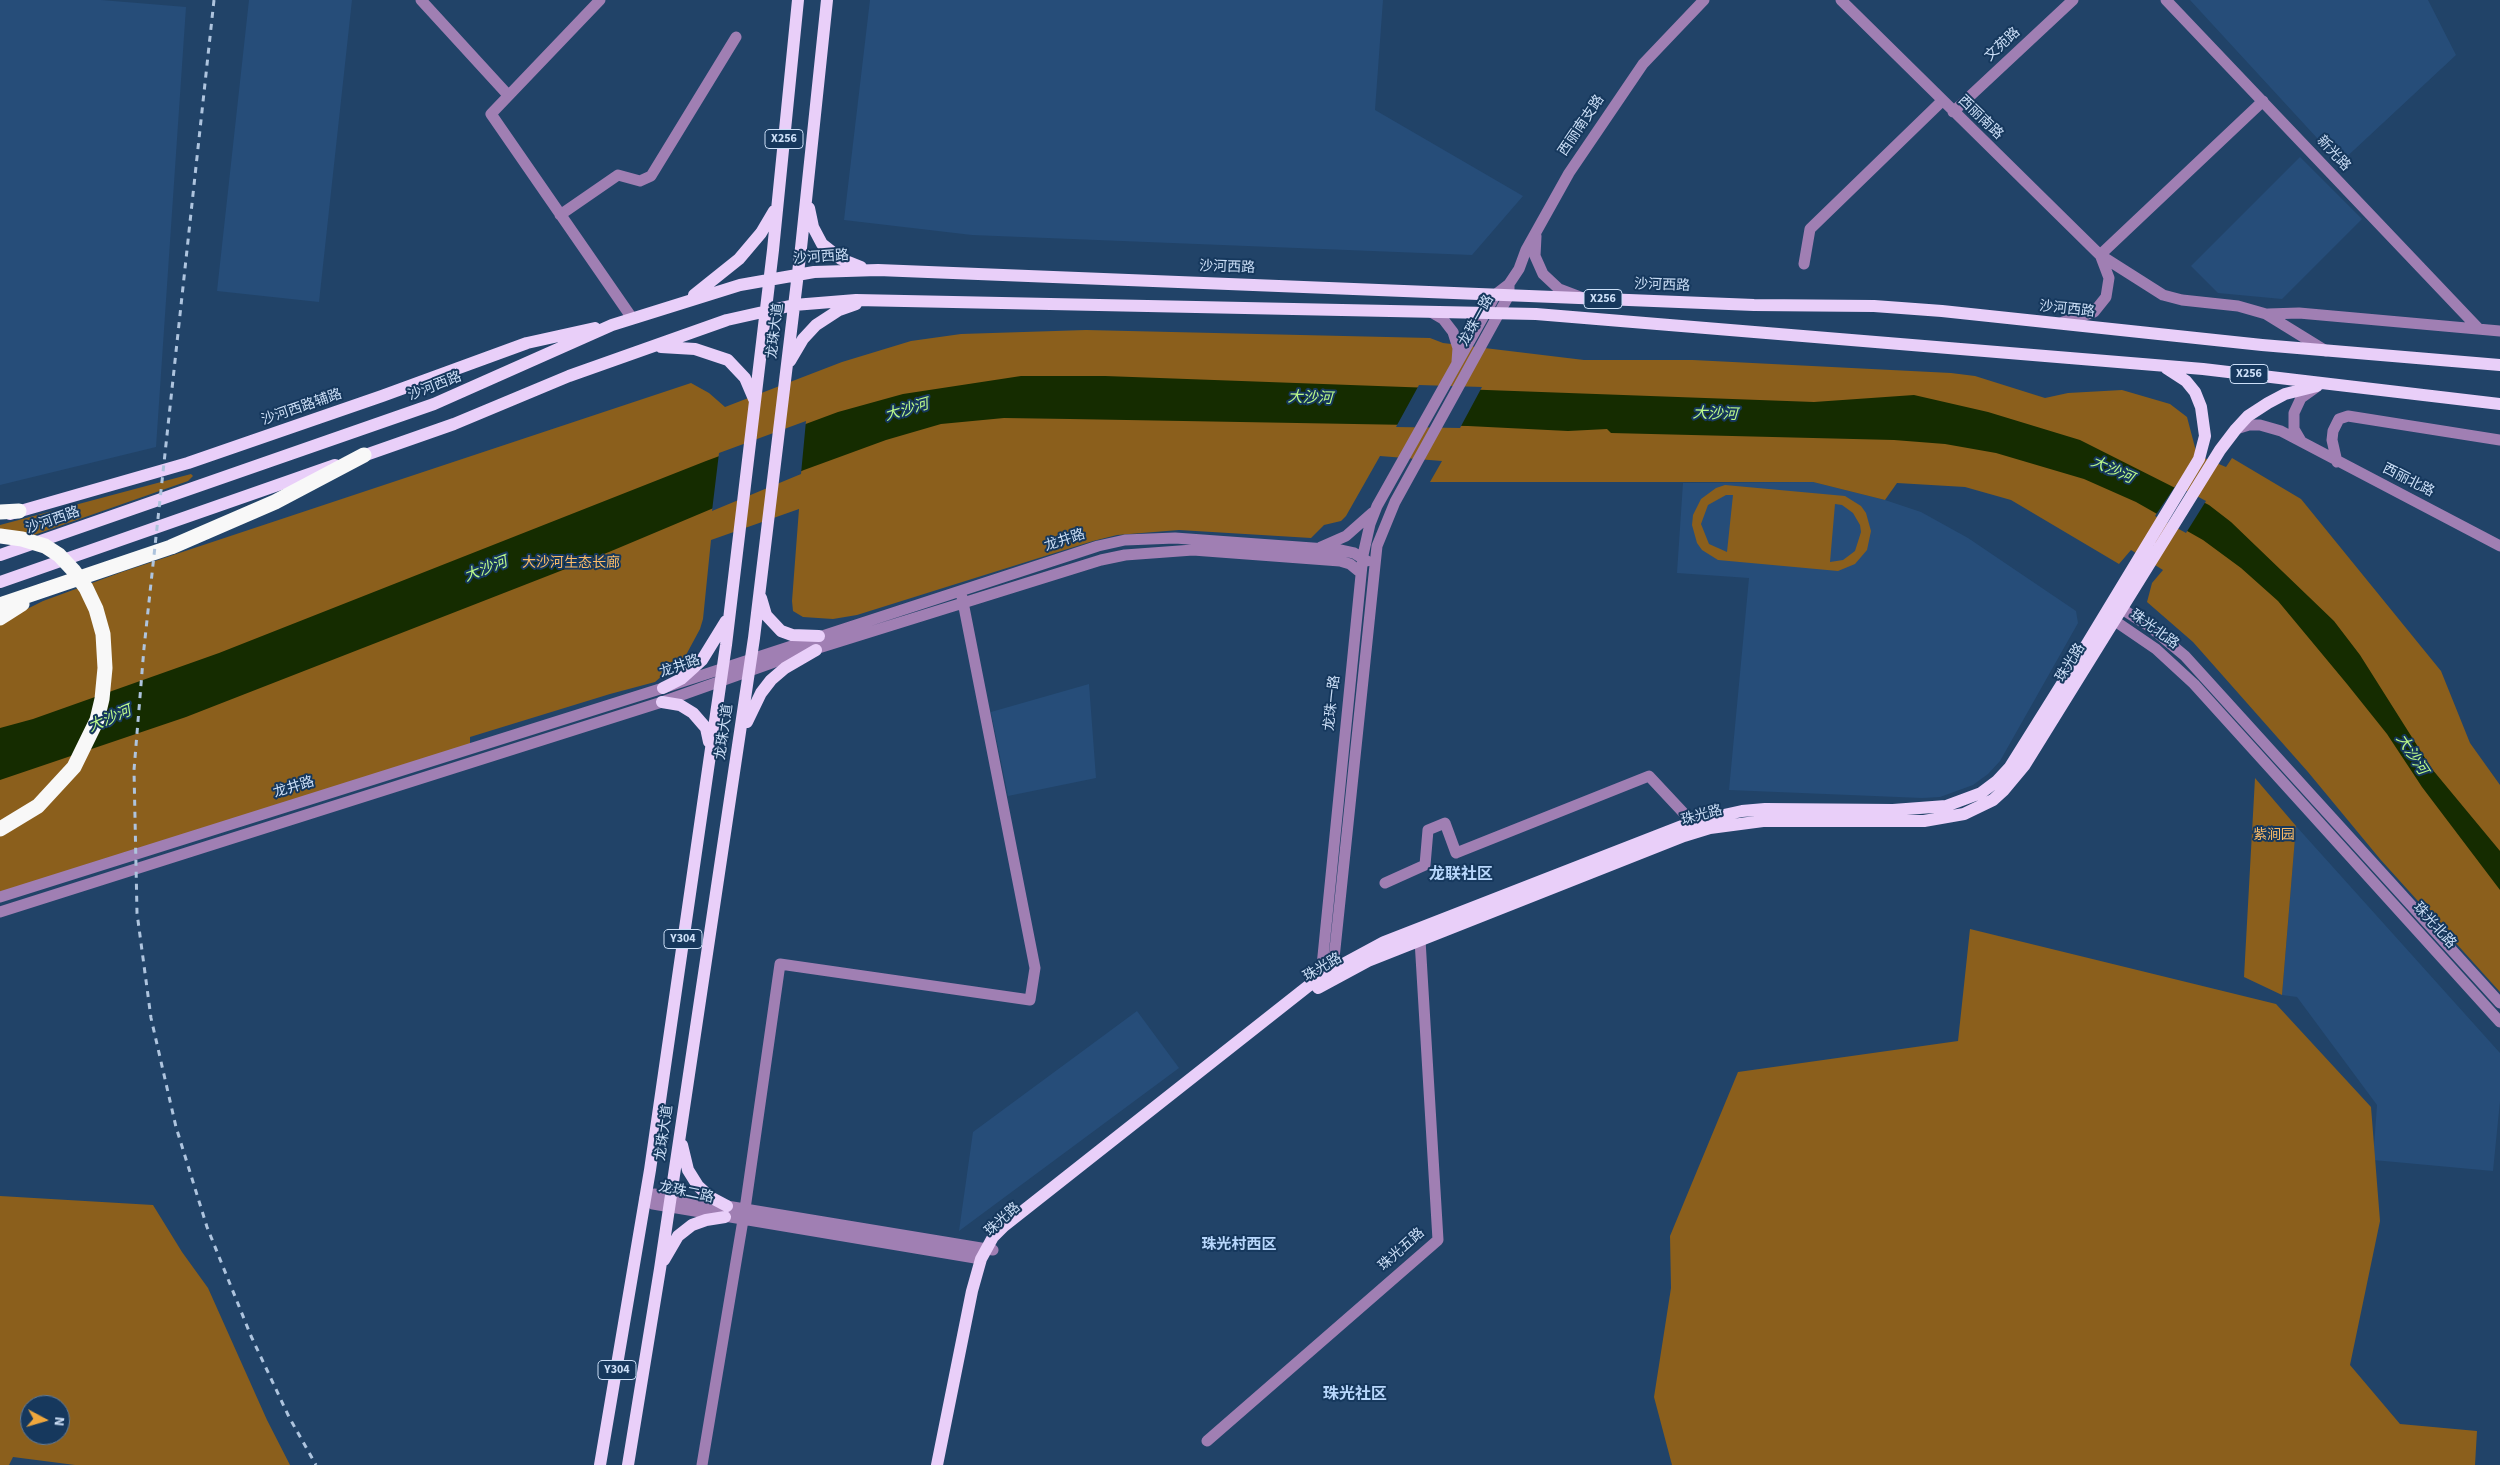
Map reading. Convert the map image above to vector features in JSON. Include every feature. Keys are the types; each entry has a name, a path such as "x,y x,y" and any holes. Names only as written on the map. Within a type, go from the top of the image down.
{"highway":[{"path":"0,605 171,547 276,502 364,455"},
{"path":"0,512 19,511"},
{"path":"0,536 22,539 45,546 59,555 73,570 86,588 96,609 102,634 106,668 97,720 74,766 38,806 0,829"},
{"path":"0,618 12,609 57,586"}],"main road":[{"name":"龙珠大道","path":"600,1465 645,1198 722,674 770,278 798,0"},
{"name":"龙珠大道","path":"628,1465 660,1269 750,665 798,273 827,0"},
{"name":"X256","path":"808,186 811,221 822,244 835,256 847,262 878,270"},
{"path":"680,303 710,284 744,254 771,217 778,199"},
{"name":"沙河西路","path":"0,556 434,404 612,325 680,303 770,278 798,273 878,270 1504,291 1584,298 1874,306 1942,311 2048,324 2326,351 2500,364"},
{"path":"786,370 794,352 816,325 839,310 872,300"},
{"name":"X256","path":"766,310 794,305 872,300 1536,314 2159,365 2500,404"},
{"path":"0,582 454,424 569,376 647,348 727,320 766,310"},
{"name":"沙河西路辅路","path":"0,516 202,458 527,343 612,325"},
{"path":"647,348 685,348 720,356 736,367 745,378 755,401"},
{"name":"珠光路","path":"2159,365 2174,371 2195,392 2205,422 2205,463"},
{"name":"珠光路","path":"1325,978 1684,836 1710,828 1763,821 1924,822 1956,816 1979,808 2004,790 2024,766 2205,463 2248,416 2268,402 2285,394 2319,386"},
{"path":"760,589 766,615 781,631 792,635 818,636"},
{"path":"663,688 681,679 702,660 721,631 730,612"},
{"name":"珠光路","path":"986,1253 1032,1214 1305,996 1333,968 1384,942 1692,822 1742,811 1765,809 1893,810 1946,806 1981,793 1997,782 2010,767 2116,612"},
{"path":"736,758 752,708 760,693 785,668 816,650"},
{"path":"662,702 688,709 701,720 706,728 710,753"},
{"path":"660,1269 678,1236 692,1225 726,1211 693,1178 683,1152 681,1130"},
{"path":"937,1465 986,1253"}],"street":[{"path":"421,0 508,96"},
{"path":"600,0 491,114 632,318"},
{"name":"西丽南支路","path":"1504,291 1519,269 1536,232 1578,159 1643,64 1704,0"},
{"name":"西丽南路","path":"1841,0 2100,256 2163,295 2182,300 2238,306 2266,314 2326,351"},
{"name":"文苑路","path":"1953,112 2073,0"},
{"name":"新光路","path":"2166,0 2478,328"},
{"path":"560,214 618,175 640,181 650,176 736,37"},
{"path":"1804,264 1810,229 1942,101"},
{"path":"2100,256 2263,101"},
{"path":"1536,232 1535,256 1543,274 1559,289 1584,298"},
{"name":"西丽南路","path":"2048,324 2086,316 2101,306 2106,297 2109,278 2100,256"},
{"name":"龙珠一路","path":"1325,978 1362,557 1367,531 1378,506 1485,313 1504,291"},
{"name":"龙珠一路","path":"1333,968 1377,546 1390,512 1498,314 1504,291"},
{"path":"1431,312 1444,319 1455,336 1458,352 1455,367"},
{"path":"2266,314 2299,313 2500,331"},
{"name":"珠光路","path":"2319,386 2339,385"},
{"path":"2302,442 2294,429 2294,413 2301,398 2319,386"},
{"path":"2337,462 2332,440 2333,430 2339,418 2348,416 2500,440"},
{"name":"西丽北路","path":"2236,429 2249,425 2270,427 2500,546"},
{"path":"1313,548 1328,545 1342,538 1362,523 1378,506"},
{"name":"龙井路","path":"750,665 818,636 1098,546 1124,540 1175,538 1350,551 1362,557"},
{"name":"龙井路","path":"0,897 663,688 816,650 1101,560 1150,552 1193,550 1333,560 1350,564 1361,573"},
{"path":"1362,557 1374,570"},
{"path":"702,1465 744,1214 780,964 1030,1000 1035,968 960,590"},
{"name":"珠光北路","path":"2116,612 2165,639 2203,675 2500,1003"},
{"name":"珠光北路","path":"2116,612 2194,684 2500,1022"},
{"name":"龙井路","path":"0,912 662,702 722,674"},
{"path":"1385,883 1425,865 1428,830 1446,823 1456,853 1649,776 1692,822"},
{"name":"珠光五路","path":"1207,1441 1438,1240 1420,940"},
{"name":"龙珠二路","path":"645,1198 653,1204 670,1202 986,1253"}],"shaded area":[{"path":"0,0 101,0 186,7 156,447 0,485"},
{"path":"249,0 352,0 319,302 217,291"},
{"path":"870,0 1383,0 1375,110 1523,196 1472,255 972,235 844,220"},
{"path":"2190,0 2428,0 2456,55 2340,163"},
{"path":"2300,157 2362,219 2282,299 2218,293 2191,266"},
{"path":"1813,482 1885,500 1921,512 1968,538 2076,611 2078,623 2000,761 1988,774 1973,785 1940,797 1922,798 1729,790 1749,578 1677,573 1683,483"},
{"path":"1089,684 1096,778 1008,796 991,712"},
{"path":"2296,826 2500,1053 2500,1101 2493,1171 2373,1160 2377,1105 2297,997 2282,995"},
{"path":"1137,1011 1179,1068 959,1231 973,1132"}],"green space":[{"name":"大沙河生态长廊","path":"1086,330 1430,338 1443,343 1584,360 1693,360 1951,373 1975,376 2045,398 2068,393 2122,390 2170,404 2187,417 2197,455 2226,467 2232,458 2301,499 2441,671 2470,743 2500,785 2500,992 2380,859 2308,772 2193,642 2147,602 2152,583 2163,570 2131,550 2119,564 2011,500 1965,487 1897,483 1885,500 1813,482 1430,482 1442,461 1380,456 1346,516 1341,521 1324,525 1311,538 1179,530 1117,535 857,615 833,619 803,617 793,611 792,601 799,509 711,540 703,619 700,629 686,655 655,682 470,737 470,745 0,893 0,625 19,613 43,601 122,572 691,383 709,393 725,407 842,362 911,341 961,334"},
{"path":"191,474 193,476 188,481 34,535 0,530 0,525"},
{"path":"1725,485 1845,496 1861,506 1866,513 1871,531 1867,550 1855,564 1838,571 1718,560 1702,550 1697,543 1692,525 1693,515 1701,499 1716,488","holes":["1726,495 1733,495 1727,552 1709,544 1701,524 1708,505","1835,504 1842,505 1853,513 1860,525 1861,532 1855,551 1843,560 1830,562"]},
{"name":"紫涧园","path":"2255,778 2296,826 2282,995 2244,977"},
{"path":"1970,929 2276,1004 2371,1107 2380,1221 2350,1365 2400,1424 2477,1431 2475,1465 1672,1465 1654,1397 1671,1288 1670,1236 1738,1072 1958,1041"},
{"path":"0,1196 153,1205 182,1252 208,1288 267,1420 290,1465 75,1465 13,1457 9,1465 0,1465"}],"water":[{"name":"大沙河","path":"1021,376 1105,376 1814,402 1914,395 1988,412 2080,440 2209,505 2231,522 2334,621 2360,655 2432,769 2500,851 2500,890 2422,787 2387,734 2347,684 2278,601 2241,568 2203,540 2136,502 2084,479 1996,453 1945,444 1894,440 1611,433 1607,429 1568,431 1468,426 1070,419 1004,418 941,424 886,440 804,470 609,552 186,717 0,780 0,728 33,719 219,653 706,461 838,412 903,394"}],"pier":[{"path":"1419,385 1482,387 1460,428 1396,427"},
{"path":"806,421 801,474 712,511 719,453"},
{"path":"2176,485 2206,501 2186,533 2155,516"}],"railway":[{"path":"214,0 144,648 134,770 137,913 151,1018 176,1127 207,1227 251,1336 289,1417 316,1465"}],"district":[{"name":"龙联社区","path":"1461,875"},
{"name":"珠光村西区","path":"1239,1246"},
{"name":"珠光社区","path":"1355,1395"}]}
